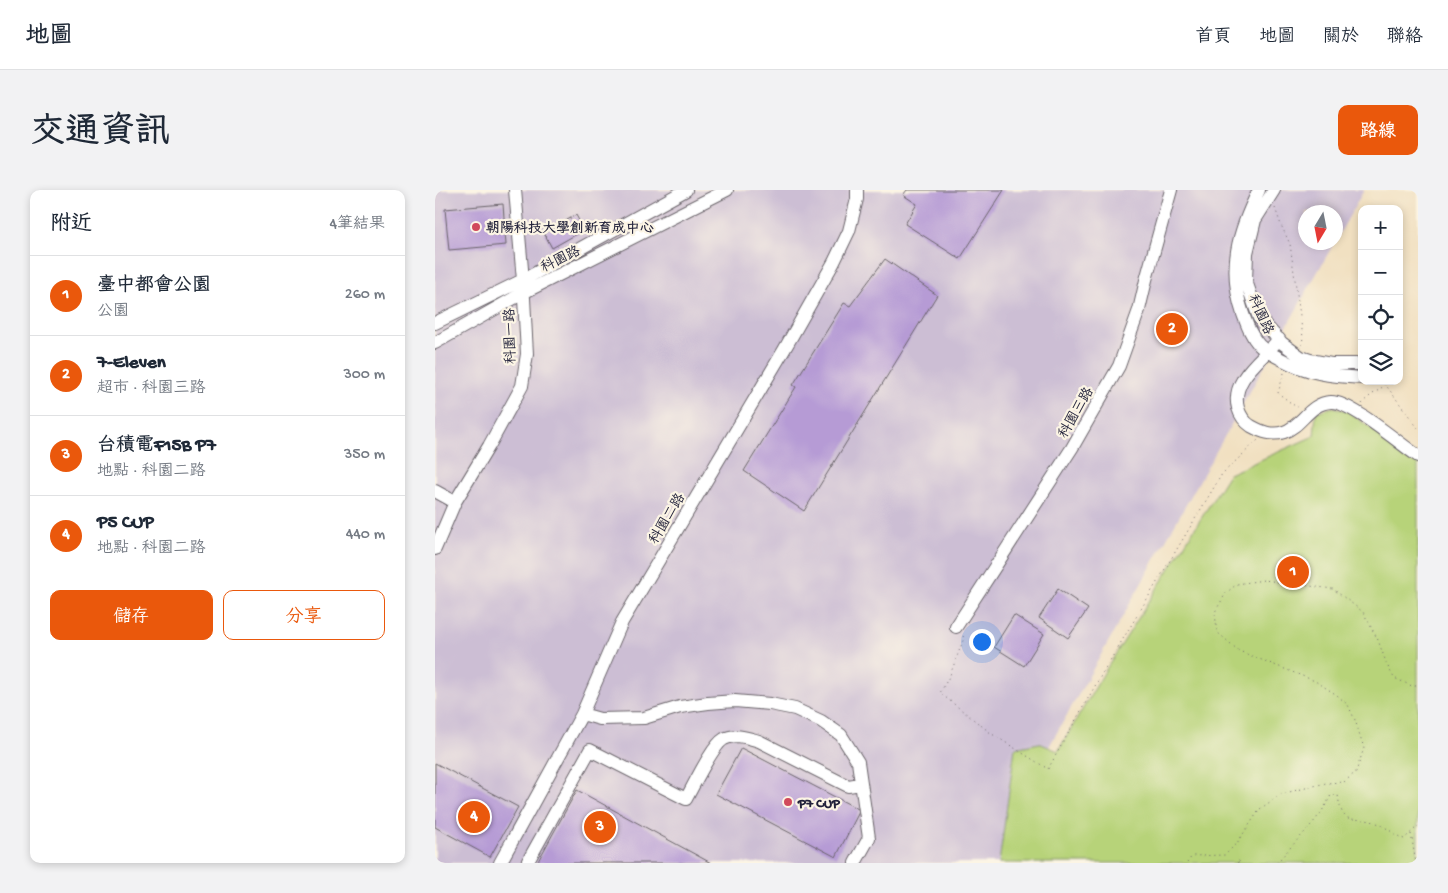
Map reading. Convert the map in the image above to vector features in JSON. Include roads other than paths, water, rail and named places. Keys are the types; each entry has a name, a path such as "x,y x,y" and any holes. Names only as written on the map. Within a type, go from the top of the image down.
{"street":[{"name":"科園一路","path":"435,549 455,502 522,386 527,354 515,190"},
{"name":"科園路","path":"435,343 523,286 686,190"},
{"name":"科園路","path":"436,319 523,286 727,190"},
{"name":"科園二路","path":"500,863 582,714 622,622 784,350 834,262 849,231 857,199 857,190"},
{"name":"科園三路","path":"956,627 1072,448 1119,366 1139,310 1171,190"},
{"name":"科園路","path":"1259,190 1240,234 1235,282 1238,300 1251,335 1259,345 1297,368 1329,376 1358,378"},
{"name":"科園路","path":"1274,190 1255,220 1247,253 1246,280 1259,318 1279,339 1301,356 1310,360 1331,364 1358,364"},
{"path":"1279,339 1269,352 1244,376 1238,389 1236,400 1240,414 1247,424 1266,433 1275,434 1286,431 1299,422 1311,408 1331,401 1351,408 1418,456"},
{"path":"435,491 455,502"},
{"path":"582,714 600,719 645,718 680,707 735,702 769,704 795,709 821,721 841,735 858,762 869,838 855,863"},
{"path":"527,863 590,750 686,799 716,746 724,739 734,736 759,741 848,786 861,784"}],"place":[{"name":"朝陽科技大學創新育成中心","path":"476,227"},
{"name":"7-Eleven","path":"1172,329"},
{"name":"臺中都會公園","path":"1293,572"},
{"name":"P7 CUP","path":"788,802"},
{"name":"P5 CUP","path":"474,817"},
{"name":"台積電F15B P7","path":"600,827"}]}
